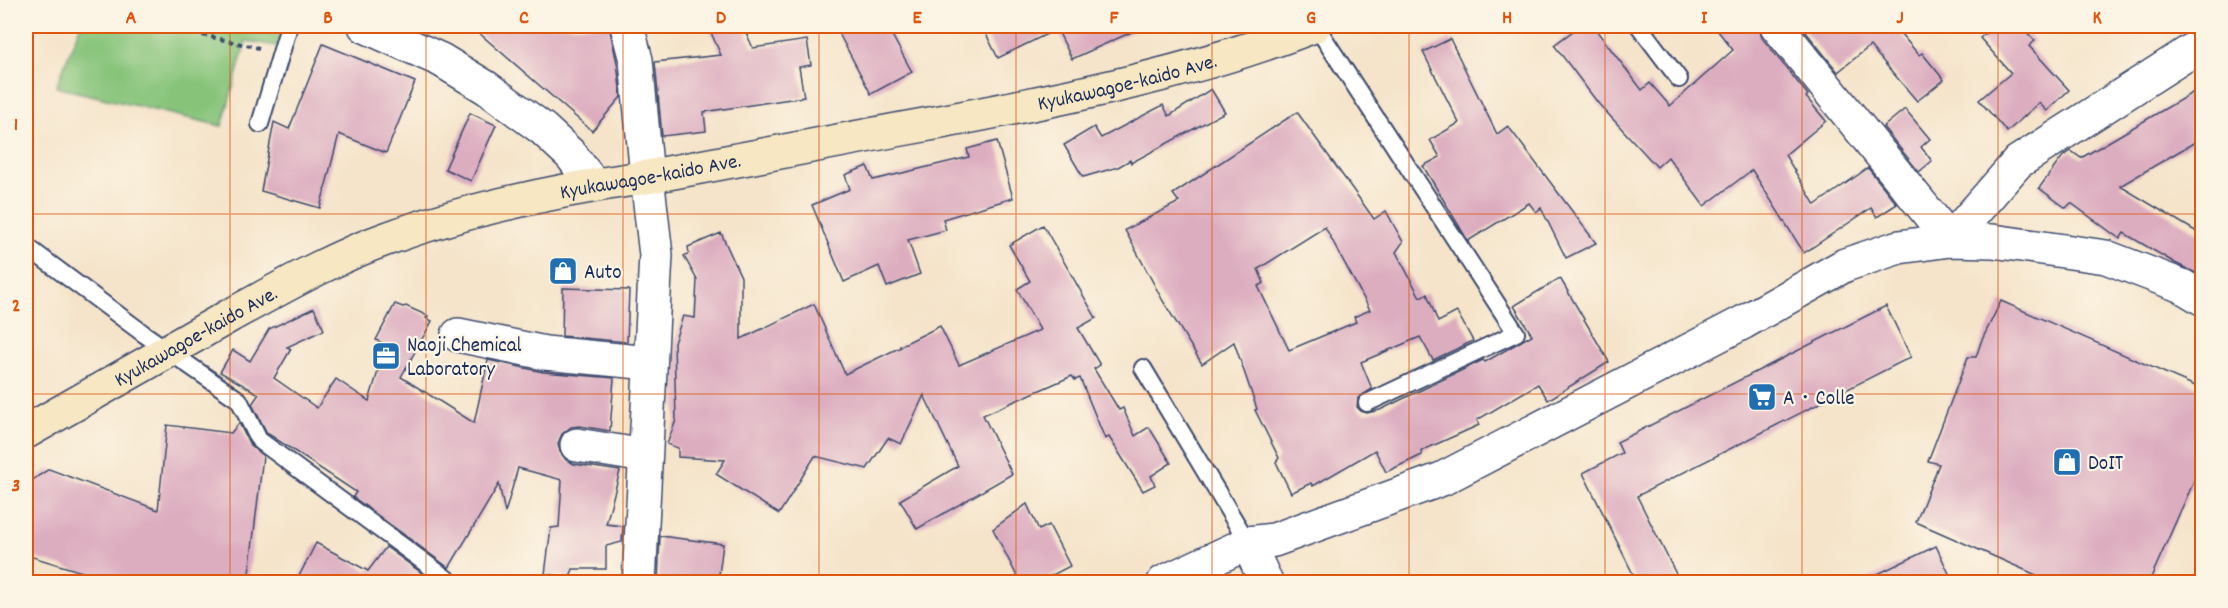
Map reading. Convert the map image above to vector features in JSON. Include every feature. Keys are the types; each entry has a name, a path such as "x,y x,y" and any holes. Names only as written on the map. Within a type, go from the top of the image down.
{"main road":[{"name":"Kyukawagoe-kaido Ave.","path":"26,432 318,269 384,239 451,217 594,185 1044,102 1198,66 1315,26"}],"street":[{"path":"365,26 441,60 488,88 543,129 571,155 594,185"},
{"path":"627,26 636,60 656,255 639,582"},
{"path":"1777,26 1950,240"},
{"path":"1950,240 2018,162 2202,44"},
{"path":"1164,582 1248,543 1274,540 1442,479 1744,322 1845,265 1899,247 1950,240 1993,241 2106,257 2182,286 2202,298"},
{"path":"458,335 545,353 650,363"},
{"path":"577,445 645,456"},
{"path":"1248,543 1266,582"}],"lane":[{"path":"260,124 289,26"},
{"path":"1315,26 1516,333 1367,403"},
{"path":"1639,26 1678,79"},
{"path":"26,246 168,351 239,400 259,440 451,582"},
{"path":"1143,368 1248,543"}],"path":[{"path":"185,31 281,53"},
{"path":"26,575 45,582"}],"green space":[{"path":"80,26 283,26 278,46 246,41 222,126 56,87"}],"building":[{"path":"471,26 609,26 621,97 592,131"},
{"path":"708,26 743,26 753,48 807,40 811,65 799,67 804,97 704,112 706,131 662,136 655,62 721,55"},
{"path":"835,26 887,26 912,72 871,94"},
{"path":"982,26 1145,26 1072,59 1057,29 998,58"},
{"path":"1580,26 1593,26 1642,90 1650,83 1670,106 1733,50 1714,26 1759,26 1762,38 1826,121 1785,155 1815,205 1868,168 1897,204 1877,217 1871,208 1804,253 1752,170 1704,206 1668,157 1657,167 1598,103 1554,45"},
{"path":"1801,26 1896,26 1919,55 1922,53 1944,80 1917,101 1870,46 1838,72"},
{"path":"1994,26 2021,26 2035,41 2029,46 2069,90 2047,111 2039,103 2007,132 1979,100 2011,73 1980,38"},
{"path":"1450,39 1497,134 1508,126 1596,243 1566,258 1541,208 1536,212 1529,203 1468,241 1423,166 1440,157 1430,140 1459,123 1423,52"},
{"path":"323,44 415,82 386,153 339,134 320,208 261,191 274,122 289,129"},
{"path":"2202,87 2202,138 2120,186 2202,235 2202,276 2124,233 2120,239 2071,203 2066,208 2039,188 2063,156 2071,151 2081,158"},
{"path":"1211,89 1225,112 1131,163 1130,160 1118,167 1083,177 1064,145 1094,127 1101,138 1163,105 1169,116"},
{"path":"1905,109 1930,139 1921,147 1932,161 1919,172 1883,127"},
{"path":"1297,112 1374,219 1386,211 1403,242 1396,252 1420,297 1427,294 1438,322 1457,312 1473,341 1433,360 1420,337 1361,362 1372,389 1358,398 1357,407 1361,411 1367,413 1380,410 1483,360 1485,362 1532,335 1514,306 1560,278 1609,362 1548,400 1538,384 1477,420 1479,425 1421,451 1422,455 1386,472 1375,450 1313,486 1311,483 1291,493 1276,462 1279,458 1255,410 1257,409 1234,342 1202,364 1163,301 1125,230 1179,202 1173,194","holes":["1325,227 1370,310 1354,317 1356,322 1289,350 1258,286 1264,283 1258,269"]},
{"path":"470,113 496,125 471,181 445,169"},
{"path":"997,141 1013,198 943,219 946,230 908,240 920,274 887,287 879,266 844,282 812,205 850,189 845,175 867,166 873,180 969,157 967,149"},
{"path":"1043,225 1096,318 1078,328 1100,365 1094,369 1119,410 1123,408 1135,436 1149,427 1171,463 1151,476 1155,485 1143,491 1109,437 1105,439 1080,378 1075,380 1072,376 983,415 1012,474 917,529 900,500 958,466 924,395 901,444 888,438 867,469 815,456 779,514 716,474 725,460 678,457 678,448 667,444 676,420 674,343 683,316 695,318 697,280 684,256 689,253 688,247 721,233 741,277 741,339 814,304 845,374 940,326 959,365 1040,330 1017,289 1030,281 1009,245"},
{"path":"563,288 629,290 627,342 562,336"},
{"name":"DoIT","path":"2001,301 2202,389 2202,463 2149,582 2052,582 1916,522 1939,464 1928,461 1968,357 1976,357"},
{"path":"395,304 406,306 428,316 426,318 432,321 401,377 474,423 488,360 543,372 614,378 610,431 580,426 571,427 562,434 558,443 560,452 566,460 574,464 620,471 606,524 623,526 622,542 606,546 606,569 573,569 570,577 545,574 551,528 559,527 562,480 518,468 505,513 499,484 449,568 353,497 356,492 267,433 252,404 259,394 220,372 233,350 250,361 269,329 314,308 324,330 287,347 291,349 274,378 317,408 336,379 369,401 386,345 376,340"},
{"path":"1886,306 1911,357 1637,496 1680,582 1637,582 1583,473 1622,453 1617,442"},
{"path":"239,423 250,445 263,456 248,582 115,582 26,555 26,484 49,469 158,510 167,425 231,433"},
{"path":"1027,504 1039,530 1049,525 1070,566 1039,582 1020,582 993,529"},
{"path":"660,536 723,544 718,582 658,582"},
{"path":"316,543 368,571 386,547 434,582 296,582"},
{"path":"1936,546 1953,582 1861,582"}],"place":[{"name":"Auto","path":"563,271"},
{"name":"Naoji Chemical Laboratory","path":"386,356"},
{"name":"A・Colle","path":"1762,397"},
{"name":"DoIT","path":"2067,462"}]}
